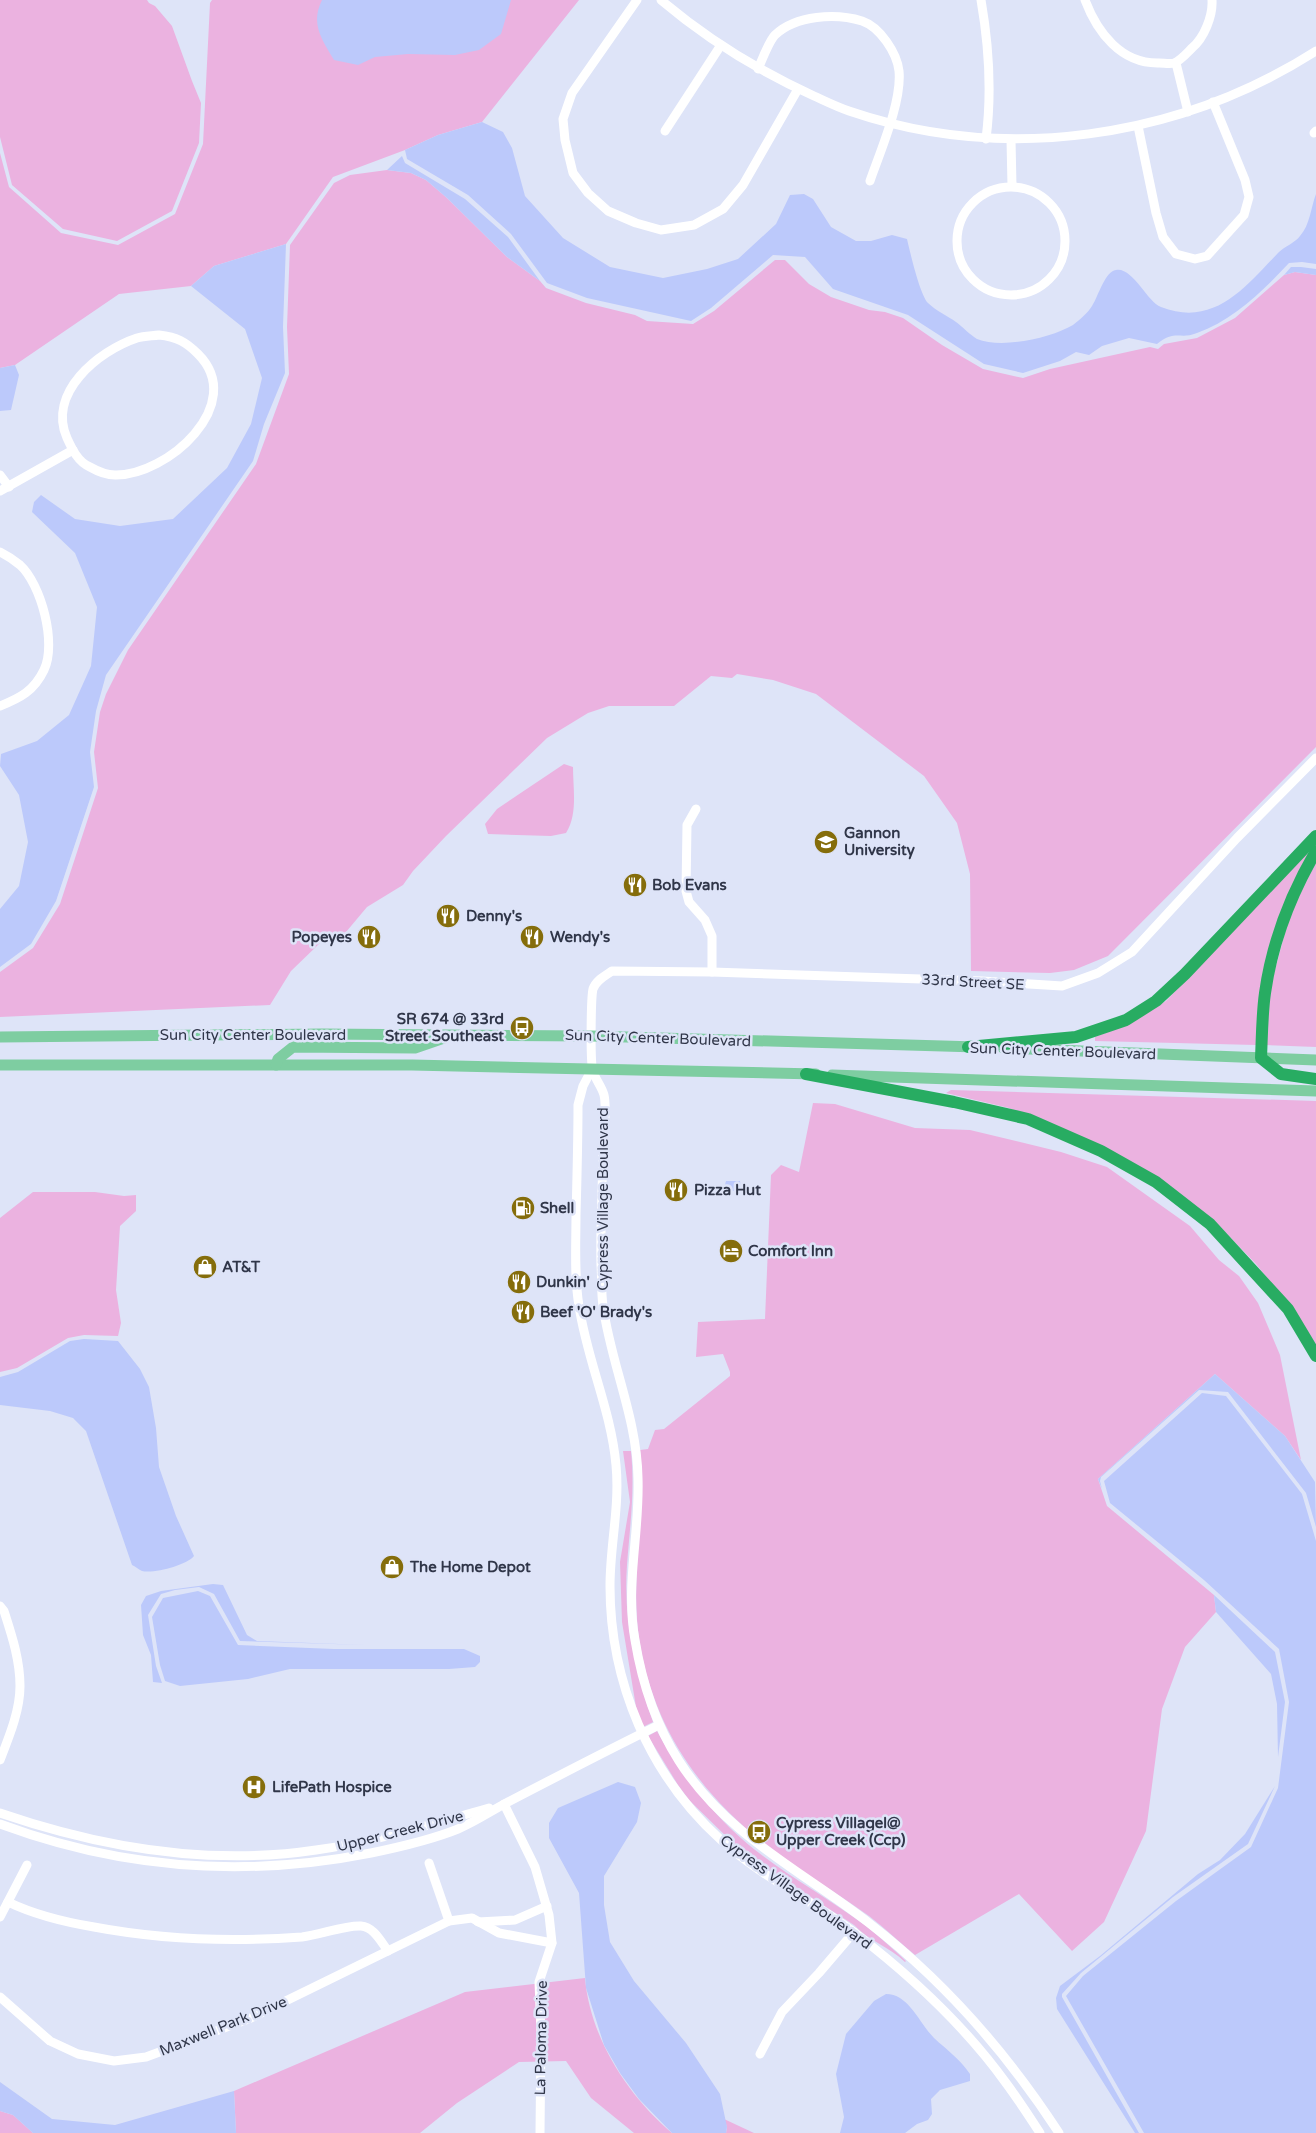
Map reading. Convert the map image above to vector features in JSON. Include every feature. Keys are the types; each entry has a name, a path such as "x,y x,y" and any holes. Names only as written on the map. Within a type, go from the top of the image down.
{"highway":[{"path":"968,1047 1076,1037 1126,1020 1156,1001 1185,974 1316,836"},
{"path":"1316,851 1285,916 1272,959 1265,992 1261,1058 1282,1074 1316,1079"},
{"path":"806,1074 954,1102 1028,1119 1101,1151 1156,1182 1210,1224 1288,1308 1316,1356"}],"main road":[{"path":"276,1065 278,1059 293,1047 415,1048 453,1035"},
{"name":"Sun City Center Boulevard","path":"0,1036 592,1036 1316,1060"},
{"name":"Sun City Center Boulevard","path":"0,1065 276,1065 592,1069 806,1074 1316,1091"}],"street":[{"path":"637,0 572,93 563,119 565,140 573,173 588,192 608,211 636,223 661,230 694,225 723,208 743,185 798,89"},
{"path":"661,0 683,18 758,69 847,111 937,133 986,139 1044,139 1093,134 1138,126 1188,112 1252,88 1316,51"},
{"path":"981,0 989,61 989,110 986,139"},
{"path":"1085,0 1091,16 1108,42 1128,56 1151,64 1176,63 1201,41 1212,8 1212,0"},
{"path":"758,69 775,35 803,19 831,16 864,22 888,41 899,70 898,90 890,123 870,181"},
{"path":"665,131 721,45"},
{"path":"1176,63 1188,112"},
{"path":"1138,126 1163,237 1176,254 1195,259 1207,256 1244,215 1249,197 1245,180 1214,102"},
{"path":"1011,140 1012,186"},
{"path":"1012,186 1036,192 1055,208 1065,230 1065,238 1064,254 1053,276 1034,291 1010,296 986,290 968,274 958,252 958,228 969,206 988,191 1012,186"},
{"path":"159,335 176,337 188,344 208,364 214,379 214,394 210,412 187,443 169,458 134,472 114,475 84,465 73,450 64,431 62,413 72,387 99,357 137,338 159,335"},
{"path":"0,475 4,489 73,450"},
{"path":"0,552 20,565 30,580 42,606 48,643 45,669 34,686 21,698 0,706"},
{"name":"33rd Street SE","path":"592,1069 594,989 601,978 612,971 712,972 1062,986 1098,973 1132,952 1237,838 1316,758"},
{"path":"696,809 687,825 686,891 689,902 705,920 712,936 712,972"},
{"name":"Cypress Village Boulevard","path":"592,1069 604,1095 600,1229 603,1303 611,1347 634,1435 638,1478 631,1606 635,1640 646,1689 659,1725 680,1762 700,1788 734,1825 765,1851 868,1922 931,1977 984,2031 1031,2090 1059,2133"},
{"name":"Cypress Village Boulevard","path":"592,1069 583,1086 578,1105 576,1274 578,1303 586,1344 609,1422 616,1463 618,1493 610,1585 613,1634 618,1666 641,1734 669,1781 690,1809 721,1840 756,1868 854,1932 909,1977 952,2019 1005,2081 1040,2133"},
{"path":"0,1606 4,1611 17,1654 20,1687 13,1726 0,1760"},
{"name":"Upper Creek Drive","path":"0,1824 88,1851 129,1859 173,1864 254,1867 318,1862 401,1846 458,1829 659,1725"},
{"name":"Upper Creek Drive","path":"0,1813 40,1826 132,1848 180,1854 254,1856 316,1850 396,1835 504,1804"},
{"name":"La Paloma Drive","path":"504,1804 536,1867 547,1906 552,1943 539,1982 541,2033 540,2133"},
{"path":"428,1863 449,1921"},
{"path":"0,1917 27,1865"},
{"path":"8,1902 25,1910 65,1922 129,1934 200,1940 303,1936 362,1926 373,1930 388,1951"},
{"name":"Maxwell Park Drive","path":"478,1922 515,1920 547,1906"},
{"name":"Maxwell Park Drive","path":"0,1997 50,2041 78,2054 114,2061 146,2057 251,2018 449,1921 472,1918 498,1933 552,1943"},
{"path":"760,2054 782,2012 854,1932"}],"shaded area":[{"path":"0,0 147,0 155,6 172,26 201,103 199,143 172,211 117,241 63,229 12,185 0,137"},
{"path":"212,0 579,0 482,122 438,135 405,150 333,177 286,244 214,266 191,286 119,294 15,365 0,368 0,153 9,187 61,233 118,245 175,214 203,144 210,3"},
{"path":"387,170 411,173 426,180 507,257 540,281 546,288 586,303 635,315 647,321 693,324 714,311 775,260 785,260 809,284 831,297 869,310 885,312 903,318 942,345 983,369 1023,378 1050,369 1150,347 1158,349 1164,344 1197,338 1235,318 1284,275 1295,272 1316,275 1316,747 1108,956 1074,970 1050,973 971,971 970,874 957,823 924,776 816,694 773,680 737,674 732,678 711,676 674,706 609,706 588,713 547,738 446,836 413,871 403,885 367,907 341,938 320,943 291,971 270,1005 0,1017 0,972 33,948 60,904 98,788 94,752 100,712 106,694 128,650 256,464 289,374 287,327 290,245 334,183 350,175"},
{"path":"564,764 573,767 574,793 572,818 566,833 551,836 488,834 485,824 497,809"},
{"path":"1306,852 1308,854 1294,883 1256,1045 1095,1041 1095,1037 1126,1025 1166,1001"},
{"path":"1316,860 1316,1047 1265,1045 1271,985 1290,914"},
{"path":"951,1090 1316,1101 1316,1345 1256,1264 1197,1207 1009,1108 946,1093"},
{"path":"813,1103 835,1104 915,1128 970,1130 1061,1152 1107,1167 1190,1226 1219,1260 1239,1276 1258,1303 1280,1355 1301,1460 1285,1436 1215,1374 1098,1479 1107,1506 1214,1595 1216,1612 1185,1647 1162,1709 1146,1831 1104,1922 1072,1951 1019,1894 915,1955 869,1916 766,1845 719,1803 699,1779 667,1728 645,1670 639,1638 636,1591 641,1497 640,1450 648,1449 655,1430 664,1429 730,1376 723,1354 696,1357 698,1322 765,1319 771,1175 781,1165 799,1172"},
{"path":"33,1192 95,1192 124,1196 136,1195 136,1211 120,1226 116,1290 121,1323 118,1336 84,1335 68,1338 17,1368 0,1372 0,1218"},
{"path":"623,1451 631,1451 632,1466 632,1508 626,1585 629,1625 636,1664 653,1722 643,1727 636,1707 622,1622 620,1562 630,1502"},
{"path":"657,1731 690,1783 730,1828 762,1855 866,1926 906,1961 758,1863 735,1845 690,1801 678,1785 648,1736"},
{"path":"585,1978 594,2022 614,2063 640,2101 672,2133 634,2133 591,2098 566,2061 519,2062 457,2103 420,2133 236,2133 234,2091 465,1992"},
{"path":"0,2111 13,2115 33,2133 0,2133"},
{"path":"724,2119 754,2133 726,2133 727,2127"}],"water":[{"path":"322,0 511,0 501,34 479,50 455,55 408,54 375,57 358,65 334,60 325,45 317,24"},
{"path":"482,122 503,132 512,148 525,196 563,238 610,267 663,278 707,269 738,259 776,224 790,195 804,194 813,199 831,227 856,241 871,241 892,235 907,239 919,283 928,303 977,339 987,342 1026,341 1064,330 1073,325 1090,309 1105,279 1112,271 1116,270 1128,274 1150,299 1161,307 1180,312 1198,312 1213,308 1241,290 1279,252 1298,238 1306,227 1316,194 1316,264 1289,263 1247,304 1223,321 1197,333 1168,337 1157,344 1129,338 1102,346 1089,355 1076,352 1060,361 1023,373 984,364 908,315 833,289 805,257 773,255 711,308 691,321 587,298 547,283 511,234 468,195 407,159 405,150 438,135"},
{"path":"402,156 405,163 465,199 508,237 540,281 507,257 426,180 411,173 387,170"},
{"path":"286,244 283,327 285,373 264,424 253,461 106,675 96,711 90,752 94,787 56,901 31,944 0,967 0,909 19,886 28,842 19,795 0,766 1,754 37,741 69,715 91,666 97,607 75,553 32,512 34,502 41,495 75,519 120,526 173,519 227,468 251,424 262,378 245,329 191,286 214,266"},
{"path":"1291,267 1316,269 1316,275 1295,272 1284,275"},
{"path":"15,365 19,375 11,410 0,411 0,368"},
{"path":"726,1181 740,1181 740,1191 726,1191 724,1188"},
{"path":"84,1339 118,1341 140,1369 149,1387 156,1428 159,1467 176,1516 194,1556 185,1563 162,1570 147,1572 132,1565 86,1431 73,1418 50,1411 0,1405 0,1377 18,1372 70,1341"},
{"path":"1215,1374 1285,1436 1315,1482 1316,1527 1306,1493 1228,1392 1199,1390 1101,1477 1102,1489 1098,1479"},
{"path":"1202,1393 1226,1396 1302,1494 1316,1541 1316,2133 1144,2133 1066,1996 1083,1976 1176,1901 1251,1847 1278,1788 1289,1702 1279,1649 1204,1580 1110,1503 1104,1481"},
{"path":"213,1584 223,1585 247,1635 257,1641 366,1645 240,1641 214,1594 199,1587 175,1590 161,1594 148,1615 156,1666 162,1683 153,1682 151,1655 143,1635 141,1605 146,1596 161,1591"},
{"path":"198,1591 210,1596 238,1645 334,1649 464,1649 480,1656 480,1662 475,1667 449,1669 290,1669 248,1679 180,1686 165,1681 160,1665 152,1617 163,1598"},
{"path":"1214,1595 1275,1652 1285,1702 1278,1757 1277,1704 1271,1674 1216,1612"},
{"path":"618,1782 635,1787 641,1803 637,1822 604,1876 604,1905 610,1942 634,1981 686,2043 720,2094 727,2127 726,2133 672,2133 639,2099 620,2073 604,2045 586,1988 579,1893 549,1838 549,1823 558,1808"},
{"path":"1275,1786 1248,1844 1173,1897 1081,1973 1062,1994 1139,2133 1135,2133 1057,2009 1056,1998 1060,1986 1100,1956 1198,1874 1220,1860 1245,1834"},
{"path":"886,1994 894,1995 901,1999 913,2010 934,2038 958,2059 970,2074 970,2081 940,2090 931,2099 932,2114 928,2120 917,2124 905,2133 840,2133 844,2117 836,2074 846,2034 874,2001"},
{"path":"0,2082 52,2119 115,2125 234,2091 236,2133 33,2133 13,2115 0,2111"}],"place":[{"name":"Gannon University","path":"826,842"},
{"name":"Bob Evans","path":"635,885"},
{"name":"Denny's","path":"448,916"},
{"name":"Popeyes","path":"369,937"},
{"name":"Wendy's","path":"532,937"},
{"name":"SR 674 @ 33rd Street Southeast","path":"522,1028"},
{"name":"Pizza Hut","path":"676,1190"},
{"name":"Shell","path":"523,1208"},
{"name":"Comfort Inn","path":"731,1251"},
{"name":"AT&T","path":"205,1267"},
{"name":"Dunkin'","path":"519,1282"},
{"name":"Beef 'O' Brady's","path":"523,1312"},
{"name":"The Home Depot","path":"392,1567"},
{"name":"LifePath Hospice","path":"254,1787"},
{"name":"Cypress Villagel@ Upper Creek (Ccp)","path":"759,1832"}]}
